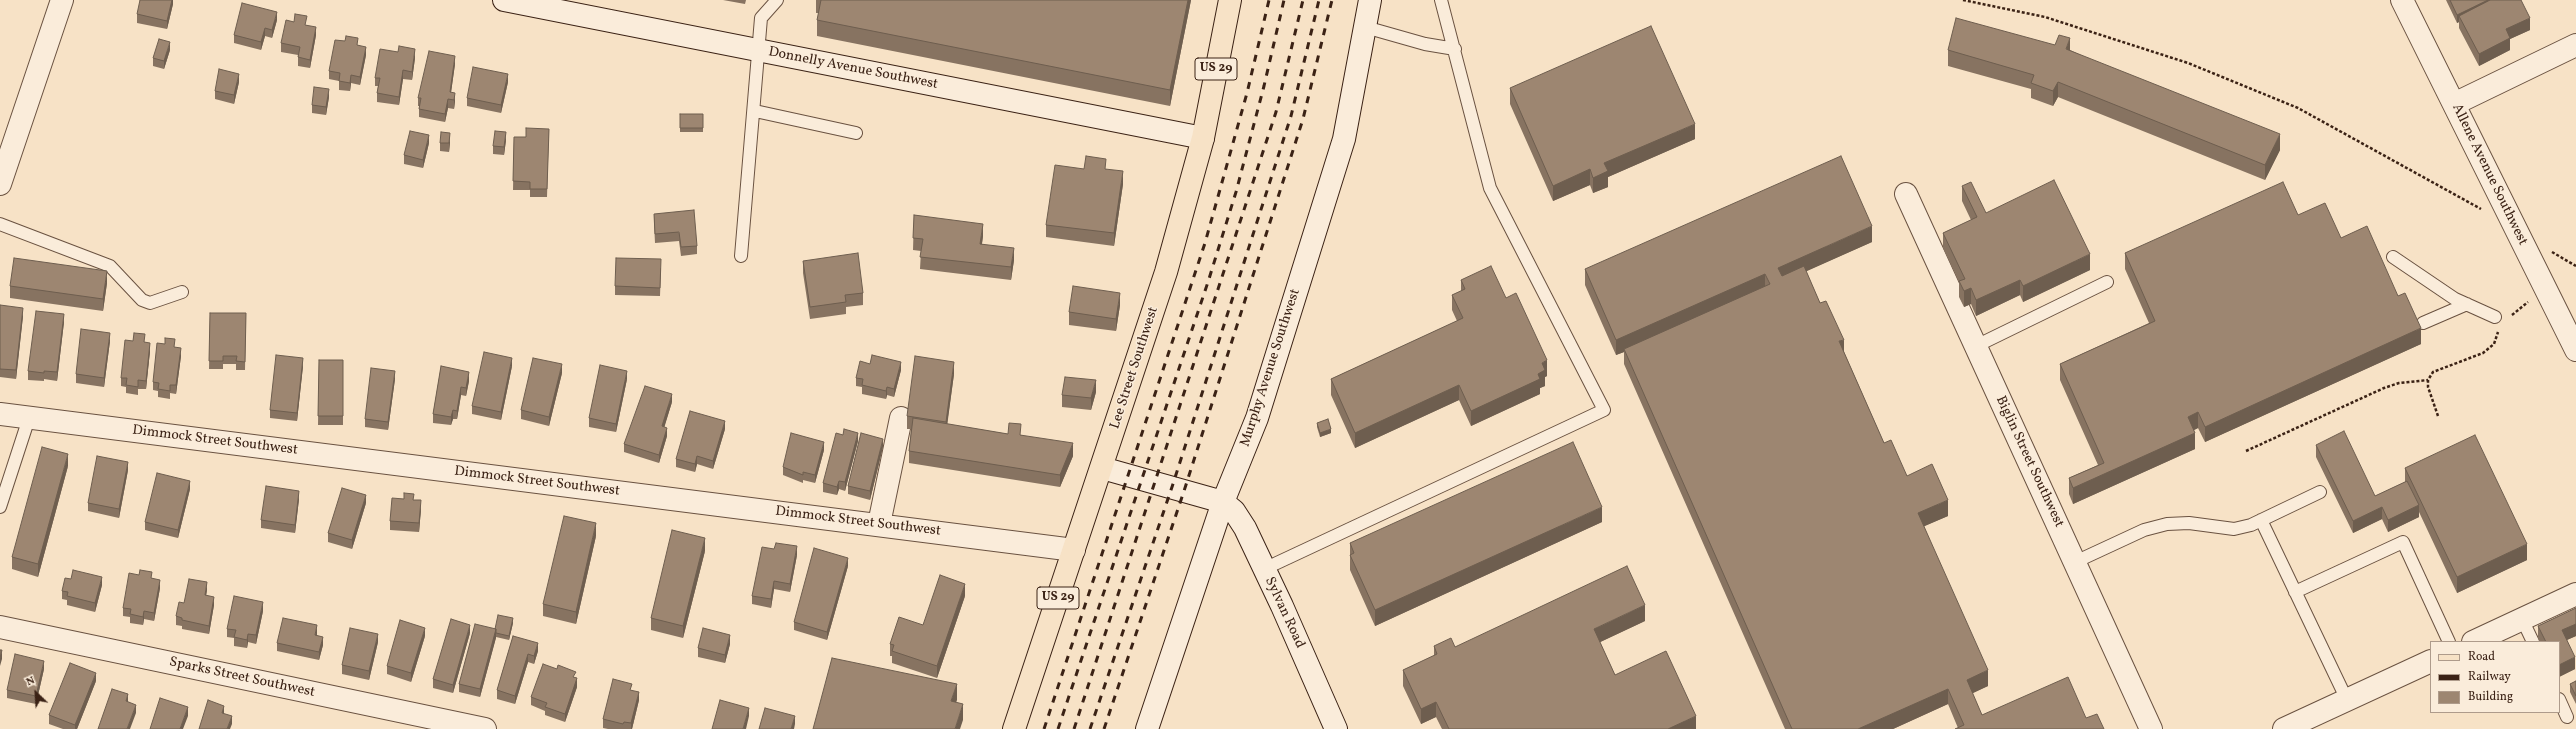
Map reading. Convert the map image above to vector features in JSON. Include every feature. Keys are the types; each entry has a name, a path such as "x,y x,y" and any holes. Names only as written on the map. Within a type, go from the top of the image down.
{"main road":[{"name":"Lee Street Southwest","path":"1014,729 1166,272 1203,138 1230,0"}],"street":[{"path":"0,184 62,0"},
{"name":"Donnelly Avenue Southwest","path":"504,0 1203,138"},
{"name":"Murphy Avenue Southwest","path":"1147,729 1223,502 1257,418 1344,139 1370,0"},
{"name":"Allene Avenue Southwest","path":"2402,0 2576,350"},
{"path":"2454,104 2576,45"},
{"name":"Biglin Street Southwest","path":"1906,194 2151,729"},
{"name":"Dimmock Street Southwest","path":"0,414 879,524 1074,550"},
{"path":"879,524 901,418"},
{"path":"1102,468 1223,502"},
{"name":"Sylvan Road","path":"1223,502 1234,511 1245,528 1336,729"},
{"path":"2475,641 2576,594"},
{"name":"Sparks Street Southwest","path":"0,627 485,729"},
{"path":"2284,729 2430,661"}],"lane":[{"path":"741,256 755,111 761,18 777,0"},
{"path":"1264,570 1604,410 1490,188 1441,0"},
{"path":"1365,27 1425,44 1455,49"},
{"path":"755,111 856,133"},
{"path":"0,224 110,266 142,300 150,303 182,292"},
{"path":"2393,256 2455,299 2498,321"},
{"path":"1976,346 2107,282"},
{"path":"2423,323 2467,304"},
{"path":"0,507 29,418"},
{"path":"2075,562 2144,530 2167,524 2189,523 2234,528 2261,520 2320,492"},
{"path":"2261,520 2347,700"},
{"path":"2296,592 2403,542 2449,641"},
{"path":"2522,619 2533,641"},
{"path":"2560,701 2567,717"}],"path":[{"path":"1963,0 2045,17 2188,63 2298,108 2482,209"},
{"path":"2549,250 2576,266"},
{"path":"2510,315 2528,302"},
{"path":"2438,416 2429,395 2428,380 2433,372 2440,368 2483,353 2489,349 2494,344 2498,321"},
{"path":"2246,451 2399,382 2428,380"}],"building":[{"path":"140,0 172,0 167,21 137,14"},
{"path":"821,0 1188,0 1170,90 817,20"},
{"path":"2450,0 2488,0 2457,15"},
{"path":"2490,0 2521,0 2530,18 2506,29 2510,38 2479,54 2459,16"},
{"path":"242,3 277,12 272,30 265,28 261,42 234,35"},
{"path":"295,14 307,16 305,25 316,27 310,60 298,57 300,47 281,43 286,20 294,22"},
{"path":"1956,18 2055,45 2059,35 2070,38 2066,49 2280,134 2265,165 2058,82 2053,91 2031,83 2034,75 1948,50"},
{"path":"1651,26 1695,124 1604,163 1608,171 1593,178 1590,169 1553,186 1510,88"},
{"path":"346,36 358,38 357,45 366,47 360,77 351,75 350,83 339,81 340,73 329,71 335,40 345,41"},
{"path":"159,39 170,42 164,61 153,58"},
{"path":"399,46 415,49 412,72 403,70 399,97 377,93 380,78 375,78 380,49 398,52"},
{"path":"429,51 455,56 450,92 455,93 454,100 448,99 445,114 419,109 421,98 418,98"},
{"path":"473,67 508,74 501,105 467,98"},
{"path":"219,69 239,74 234,95 215,91"},
{"path":"314,87 329,89 326,107 312,105"},
{"path":"680,114 703,114 703,128 680,128"},
{"path":"526,128 549,129 547,189 530,189 530,182 513,181 514,137 526,137"},
{"path":"410,131 429,135 423,160 404,155"},
{"path":"495,131 506,132 504,147 493,146"},
{"path":"441,132 450,133 449,143 440,143"},
{"path":"1086,156 1106,159 1105,169 1123,171 1114,233 1046,225 1055,165 1084,169"},
{"path":"1841,156 1872,226 1778,268 1782,276 1804,266 1820,303 1826,301 1844,340 1839,341 1884,443 1891,440 1907,476 1932,464 1948,500 1918,513 1988,670 1967,680 1982,715 2068,677 2086,718 2097,714 2104,729 1955,729 1964,725 1948,689 1858,729 1792,729 1624,349 1770,284 1765,274 1616,340 1585,269"},
{"path":"2054,180 2090,254 2023,286 2020,280 1976,300 1971,288 1964,291 1959,281 1965,279 1943,233 1977,217 1962,186 1971,182 1986,213"},
{"path":"2283,182 2298,215 2325,203 2341,238 2367,226 2398,296 2405,293 2421,328 2205,427 2198,412 2188,417 2195,433 2073,488 2069,478 2104,463 2060,364 2155,321 2125,253"},
{"path":"694,210 697,246 681,247 679,232 655,234 654,214"},
{"path":"914,215 983,224 980,244 1014,248 1011,267 920,257 923,239 913,238"},
{"path":"858,253 863,293 845,295 846,302 810,307 803,261"},
{"path":"14,258 107,271 103,299 10,286"},
{"path":"616,258 661,259 660,288 615,286"},
{"path":"1491,266 1506,298 1516,293 1547,360 1542,363 1545,370 1538,374 1540,379 1471,411 1459,385 1355,433 1331,379 1463,318 1452,295 1465,289 1461,280"},
{"path":"1073,286 1120,293 1116,319 1069,312"},
{"path":"0,305 23,308 16,370 0,369"},
{"path":"36,311 64,314 57,372 44,371 44,373 28,371"},
{"path":"210,313 246,313 245,362 236,361 237,356 223,356 223,361 209,361"},
{"path":"81,329 110,333 104,378 76,374"},
{"path":"134,333 145,334 144,342 150,343 146,381 138,380 138,387 126,385 127,378 121,378 125,340 133,341"},
{"path":"165,338 175,339 174,347 181,348 176,385 170,385 170,391 158,389 159,383 153,382 157,343 165,344"},
{"path":"484,352 512,358 501,412 472,406"},
{"path":"276,355 303,358 297,413 270,410"},
{"path":"872,355 901,362 894,389 887,387 886,391 862,385 863,379 856,378 860,361 870,364"},
{"path":"915,356 954,362 946,422 907,416"},
{"path":"533,358 562,364 549,417 521,410"},
{"path":"319,360 343,360 343,416 318,416"},
{"path":"600,365 627,371 616,424 589,418"},
{"path":"441,366 469,372 466,388 461,387 457,411 453,410 451,417 433,414"},
{"path":"371,368 395,371 388,422 365,419"},
{"path":"1065,377 1096,380 1091,398 1062,395"},
{"path":"645,386 672,394 662,426 667,428 659,455 624,444"},
{"path":"690,411 725,421 713,461 697,456 695,464 676,459"},
{"path":"913,418 1008,434 1009,423 1021,424 1020,435 1073,443 1060,475 909,451"},
{"path":"1328,419 1331,429 1320,433 1317,423"},
{"path":"844,429 858,433 845,482 839,481 837,487 823,483 836,433 843,435"},
{"path":"2344,431 2375,496 2407,481 2419,505 2388,520 2382,507 2353,521 2316,445"},
{"path":"791,433 824,442 815,475 803,472 803,475 783,467"},
{"path":"861,433 883,439 870,491 848,486"},
{"path":"2475,435 2527,544 2457,577 2405,468"},
{"path":"1573,442 1602,507 1375,610 1350,555 1354,553 1350,543"},
{"path":"42,447 68,454 38,564 12,557"},
{"path":"97,456 128,462 119,509 88,503"},
{"path":"157,473 190,481 178,530 145,522"},
{"path":"266,486 299,491 295,525 261,520"},
{"path":"342,488 366,495 352,540 328,533"},
{"path":"404,493 414,494 413,500 421,500 419,523 390,521 392,498 404,499"},
{"path":"564,516 596,523 576,612 543,604"},
{"path":"672,530 705,538 683,626 651,618"},
{"path":"776,543 797,546 790,584 774,581 771,599 752,596 762,547 774,549"},
{"path":"814,548 848,558 827,632 794,622"},
{"path":"1627,566 1645,605 1594,629 1615,675 1666,651 1696,716 1668,729 1449,729 1436,702 1421,709 1403,670 1437,654 1434,646 1451,638 1455,647"},
{"path":"73,570 102,577 95,603 67,596 68,592 62,591 65,578 71,579"},
{"path":"140,570 152,572 151,578 160,580 154,613 144,611 143,617 130,614 131,609 123,608 129,573 139,575"},
{"path":"940,575 965,584 937,666 892,651 894,645 890,644 899,617 923,625"},
{"path":"189,579 207,582 205,595 214,597 209,626 182,620 182,618 176,616 179,602 184,603"},
{"path":"234,596 263,602 256,635 248,634 247,640 234,637 236,630 227,629"},
{"path":"2576,608 2576,624 2562,630 2575,657 2560,664 2560,641 2546,641 2538,626"},
{"path":"498,615 513,618 509,636 496,633 495,629"},
{"path":"283,618 317,625 315,635 323,637 319,652 277,643"},
{"path":"451,619 470,625 453,685 433,679"},
{"path":"400,620 425,628 411,673 387,666"},
{"path":"475,624 496,629 480,689 459,684"},
{"path":"350,628 378,634 369,671 342,665"},
{"path":"703,628 730,635 725,655 698,648"},
{"path":"513,636 538,643 534,656 528,654 515,696 497,690"},
{"path":"15,654 44,661 36,696 7,690"},
{"path":"832,658 957,684 951,701 963,704 955,729 813,729"},
{"path":"70,663 96,673 75,725 49,715"},
{"path":"543,664 557,669 558,665 576,672 573,677 577,678 565,714 545,707 547,703 531,697"},
{"path":"613,679 632,684 630,690 639,692 631,723 624,722 623,724 603,719"},
{"path":"2576,681 2576,696 2570,684"},
{"path":"112,689 128,694 126,701 136,705 127,729 98,729"},
{"path":"160,698 188,707 180,729 150,729"},
{"path":"208,700 224,706 222,713 232,716 227,729 199,729"},
{"path":"720,700 749,708 743,729 712,729"},
{"path":"765,708 795,716 791,729 759,729"}],"railway":[{"path":"1044,729 1205,243 1247,93 1269,0"},
{"path":"1058,729 1208,282 1236,192 1264,86 1284,0"},
{"path":"1074,729 1276,112 1303,0"},
{"path":"1090,729 1172,487 1291,116 1319,0"},
{"path":"1104,729 1184,491 1303,119 1332,0"}]}
